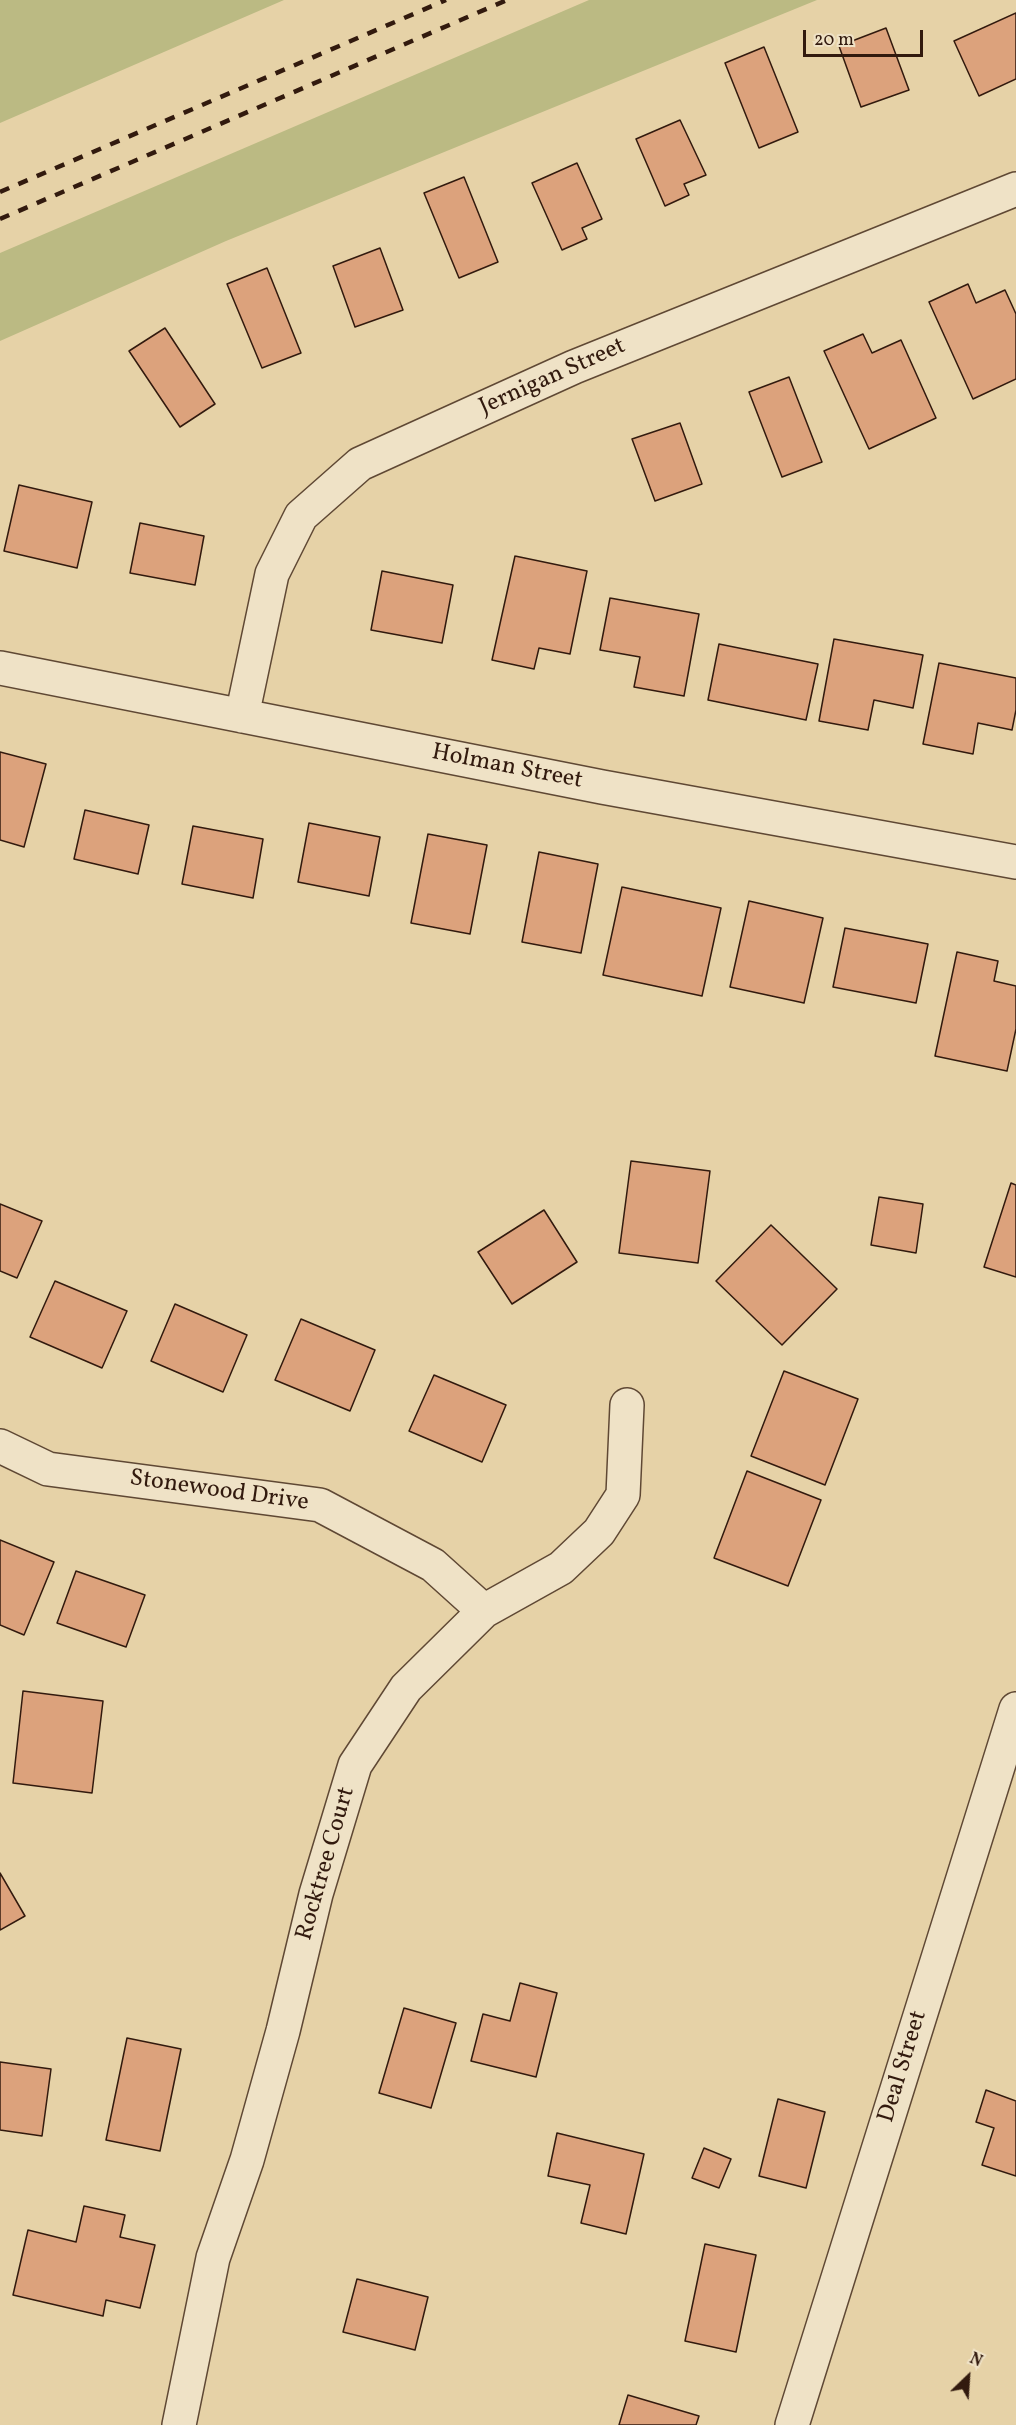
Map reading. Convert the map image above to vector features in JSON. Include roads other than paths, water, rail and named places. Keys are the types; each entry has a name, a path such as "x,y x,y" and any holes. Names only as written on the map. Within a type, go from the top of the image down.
{"street":[{"name":"Jernigan Street","path":"243,716 272,574 301,516 360,464 574,367 1016,189"},
{"name":"Holman Street","path":"0,668 602,787 1016,862"},
{"name":"Rocktree Court","path":"179,2425 213,2258 247,2160 283,2031 316,1894 355,1765 406,1688 484,1611 561,1568 599,1532 623,1495 627,1404"},
{"name":"Stonewood Drive","path":"0,1446 48,1469 320,1505 433,1565 484,1611"},
{"name":"Deal Street","path":"792,2425 1016,1709"}],"railway":[{"path":"0,192 446,0"},
{"path":"0,219 507,0"}]}
